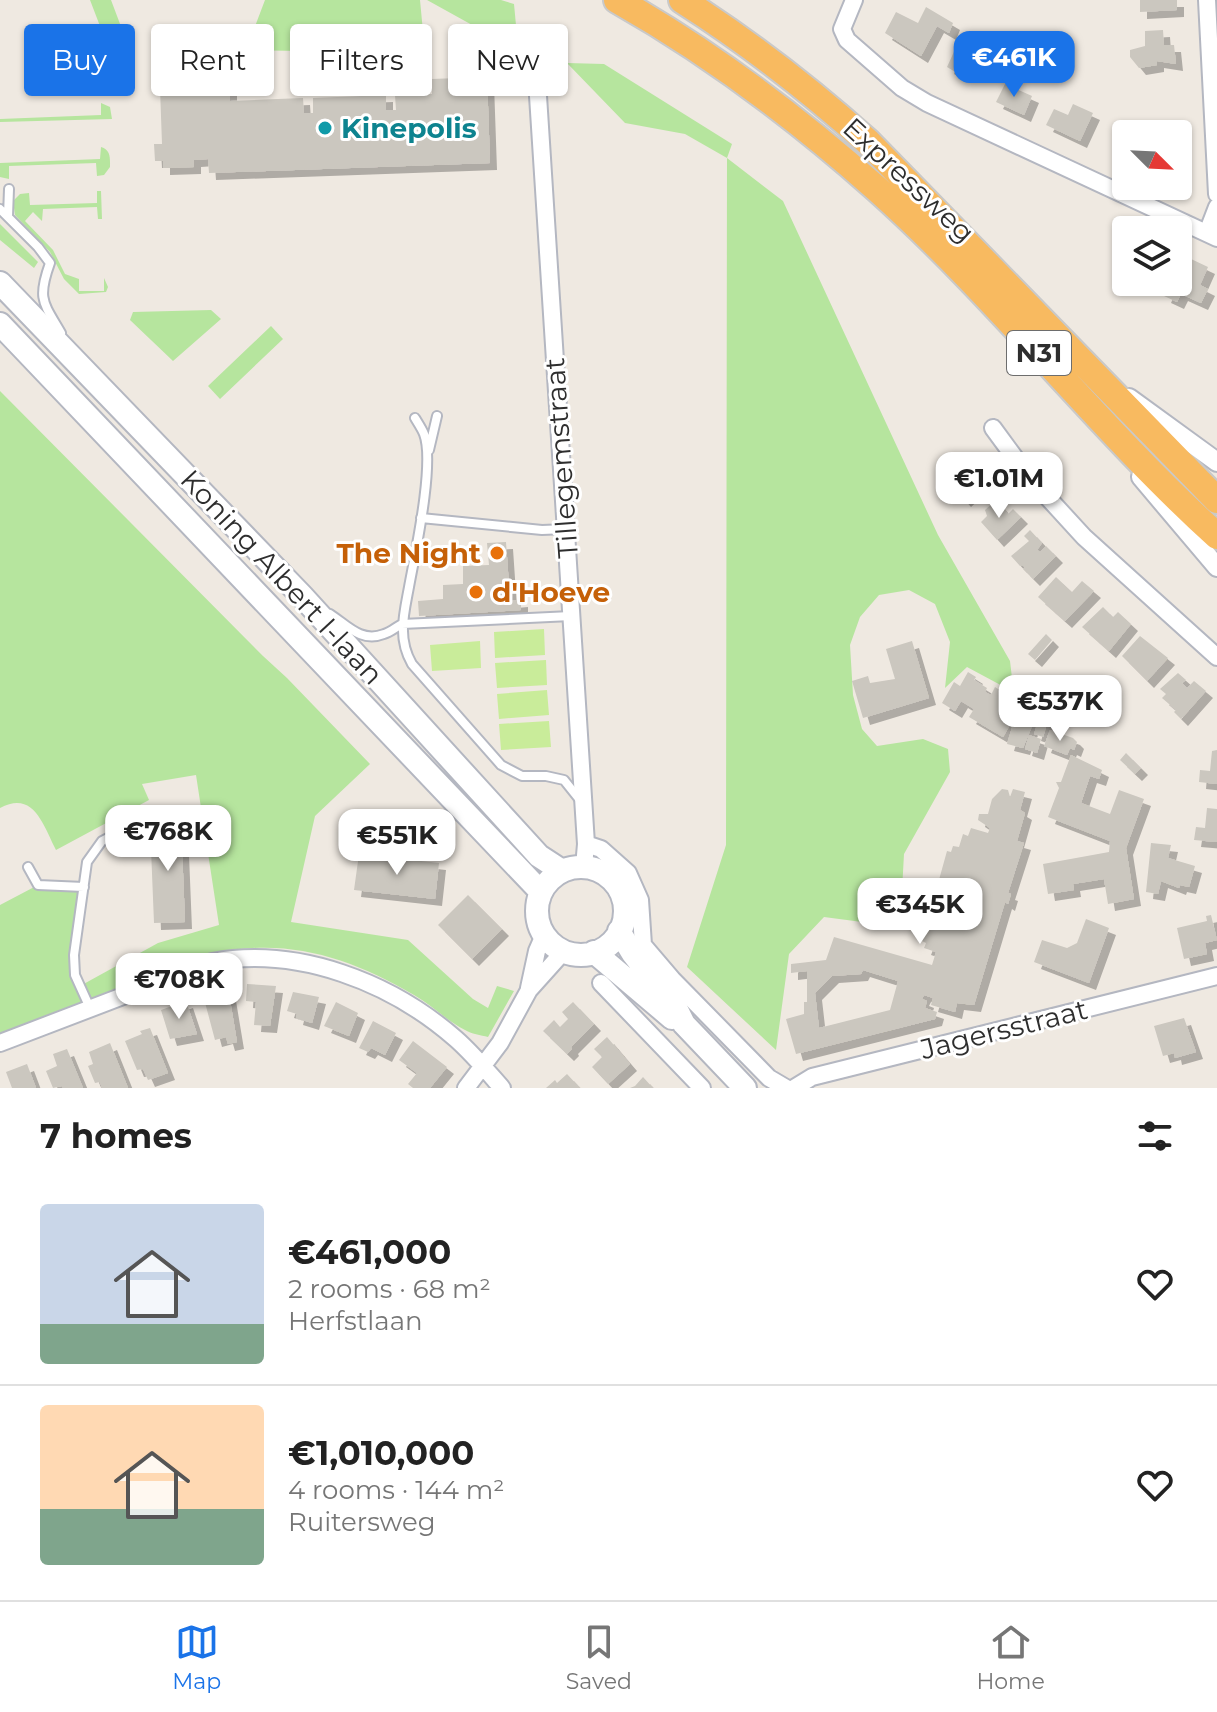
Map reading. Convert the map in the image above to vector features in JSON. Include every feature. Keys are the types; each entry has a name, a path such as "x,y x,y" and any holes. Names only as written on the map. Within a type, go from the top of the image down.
{"highway":[{"name":"Expressweg","path":"617,0 703,54 814,136 856,172 934,245 1217,536"},
{"name":"Expressweg","path":"682,0 750,46 858,132 1217,500"}],"main road":[{"name":"Koning Albert I-laan","path":"0,283 302,596 539,856 573,869 607,876 621,895 624,908 619,931"},
{"name":"Koning Albert I-laan","path":"0,324 541,892"},
{"path":"573,869 554,876 541,892 537,916 544,935 564,951 582,955 612,941 619,931 676,1016"},
{"path":"594,952 676,1016 745,1088"}],"street":[{"path":"854,0 842,29 847,40 913,96 1212,236 1217,207"},
{"path":"1207,0 1217,194"},
{"name":"Tillegemstraat","path":"538,96 586,844 573,869"},
{"name":"Expressweg","path":"1096,374 1217,462"},
{"name":"Expressweg","path":"1060,375 1153,493 1217,567"},
{"path":"993,428 1029,477 1084,537 1217,657"},
{"path":"586,844 601,849 628,873 640,900 643,945 769,1078 786,1088"},
{"path":"529,990 537,951 544,935"},
{"path":"466,1088 500,1043 529,990 564,951"},
{"path":"0,1043 212,962 246,957 285,958 330,970 400,1000 455,1038 502,1088"},
{"name":"Jagersstraat","path":"794,1088 812,1077 1217,976"},
{"path":"601,983 702,1088"},
{"path":"652,1035 676,1016"}],"lane":[{"path":"8,217 9,189"},
{"path":"0,209 50,263 41,289 43,301 77,362"},
{"path":"437,416 427,455 421,518 402,624 405,652 412,664 501,765 522,776 564,780 583,804"},
{"path":"415,418 424,434 427,455"},
{"path":"421,518 542,530 566,529"},
{"path":"302,596 367,637 385,634 402,624 571,616"},
{"path":"564,780 580,766"},
{"path":"90,1008 75,975 74,955 87,862 102,841 121,831 134,829"},
{"path":"28,867 38,885 84,887"}],"green space":[{"path":"90,0 111,0 120,24 99,24"},
{"path":"265,0 420,0 422,24 290,24 290,51 274,50 274,24 256,24"},
{"path":"427,0 501,0 514,4 516,24 470,24"},
{"path":"568,63 604,64 732,144 727,158 685,134 625,123"},
{"path":"101,103 110,107 112,119 0,122 0,119 101,115"},
{"path":"101,147 107,150 110,158 110,167 104,175 97,176 96,163 9,166 9,179 0,177 0,163 100,159"},
{"path":"727,158 783,201 938,535 1010,661 1012,678 1008,689 967,667 945,688 950,642 935,604 909,590 879,595 860,617 850,645 853,695 862,729 877,746 923,739 948,749 950,772 904,854 900,927 824,917 789,954 776,1050 687,967 726,845"},
{"path":"97,191 101,191 102,219 98,219 97,207 43,209 42,221 33,212 25,221 53,250 65,274 79,279 79,291 104,291 104,278 108,287 106,292 79,294 64,279 50,252 15,215 13,201 20,194 29,193 30,205 97,203"},
{"path":"0,224 38,262 34,268 0,240"},
{"path":"211,310 221,319 173,361 130,320 133,312"},
{"path":"271,326 283,339 220,399 208,386"},
{"path":"0,391 370,764 315,816 291,922 408,940 473,999 488,1008 497,986 514,991 488,1037 467,1031 414,995 361,968 334,958 278,948 221,952 191,960 0,1033 0,905 38,885 84,887 74,955 80,986 158,943 219,925 196,775 142,784 149,800 56,850 42,821 29,807 21,803 0,808"},
{"path":"544,629 545,655 495,658 494,632"},
{"path":"480,641 481,668 432,671 430,645"},
{"path":"546,660 547,685 497,688 495,663"},
{"path":"547,690 549,715 499,719 497,694"},
{"path":"549,721 551,747 501,750 499,724"}],"building":[{"path":"1140,0 1177,0 1177,10 1140,12"},
{"path":"926,7 953,23 949,33 937,26 921,56 885,33 896,12 918,23"},
{"path":"1163,30 1164,45 1174,45 1176,64 1157,61 1157,65 1139,68 1130,57 1130,50 1145,46 1145,31"},
{"path":"963,32 978,44 984,44 988,33 998,38 982,74 961,64 957,73 947,67"},
{"name":"Kinepolis","path":"448,78 448,96 488,96 490,163 209,173 208,159 194,160 194,167 163,168 163,161 155,161 154,144 162,144 160,96 230,96 230,101 303,98 304,113 313,113 313,98 386,96 386,110 396,110 395,96 432,96 432,79"},
{"path":"1005,84 1032,96 1024,115 996,102"},
{"path":"1073,104 1093,113 1080,141 1046,125 1054,109 1068,115"},
{"path":"1192,259 1208,267 1200,285 1208,289 1201,303 1185,296 1192,296"},
{"path":"1164,296 1180,296 1177,302"},
{"path":"964,454 984,482 964,500 941,474"},
{"path":"996,500 1008,514 1013,509 1021,517 997,540 981,522 987,516 985,510"},
{"path":"1030,530 1042,543 1037,550 1040,552 1046,546 1056,556 1033,579 1023,569 1025,567 1011,556 1029,541 1024,536"},
{"name":"d'Hoeve","path":"506,542 510,601 521,600 521,610 419,616 418,601 443,599 443,585 463,584 463,566 489,565 487,543"},
{"path":"1056,577 1072,592 1082,581 1094,591 1065,621 1038,597"},
{"path":"1103,607 1113,617 1118,612 1131,624 1109,651 1082,627"},
{"path":"1046,634 1052,640 1035,660 1028,654"},
{"path":"1140,636 1168,658 1147,681 1122,656"},
{"path":"912,641 929,698 863,718 852,681 868,676 870,683 895,679 886,649"},
{"path":"968,672 987,688 985,692 991,695 995,687 1009,696 998,716 1011,723 1003,737 969,717 974,709 961,701 955,711 942,703 954,682 960,686"},
{"path":"1178,673 1186,680 1182,683 1187,688 1194,681 1206,691 1181,719 1162,698 1166,694 1160,689"},
{"path":"1011,682 1024,688 1021,695 1008,689"},
{"path":"1018,708 1037,714 1023,748 1007,744"},
{"path":"1040,715 1049,717 1043,737 1034,734"},
{"path":"1050,730 1073,738 1077,742 1074,750 1070,748 1067,755 1044,746"},
{"path":"1029,735 1041,739 1037,753 1025,749"},
{"path":"1217,750 1217,784 1199,782 1200,770 1210,771 1212,751"},
{"path":"1126,753 1141,768 1135,774 1120,760"},
{"path":"1071,755 1102,770 1099,779 1090,776 1081,803 1110,814 1119,790 1144,799 1126,848 1134,899 1108,904 1104,879 1073,884 1074,890 1048,894 1043,864 1109,852 1110,841 1048,817 1059,788 1056,782 1061,782"},
{"path":"1002,789 1008,790 1010,797 1013,789 1025,792 1020,810 1025,813 1017,841 1024,843 1008,893 1011,894 1008,904 1005,902 974,1005 957,1003 955,1012 931,1005 933,998 924,995 922,999 927,1001 925,1008 937,1012 935,1019 796,1054 786,1019 804,1014 807,971 791,973 791,964 826,960 834,937 932,965 936,952 924,948 926,943 922,941 947,851 951,852 953,846 959,847 963,834 968,836 971,828 988,833 990,828 978,820 979,814 988,814 992,799","holes":["863,970 898,981 890,1010 819,1028 815,993 832,976 861,974"]},
{"path":"1207,808 1217,809 1217,842 1194,840 1196,827 1205,828"},
{"path":"181,823 185,922 154,923 150,824"},
{"path":"1151,843 1171,845 1168,858 1195,866 1189,887 1180,885 1179,888 1161,881 1158,894 1146,892"},
{"path":"359,854 439,863 435,899 354,890"},
{"path":"468,895 502,929 472,959 438,925"},
{"path":"1211,915 1217,940 1205,943 1207,954 1184,959 1177,928 1207,921 1206,916"},
{"path":"1086,919 1109,928 1089,983 1034,962 1042,940 1067,948 1077,943"},
{"path":"247,984 276,986 270,1026 254,1025 256,1002 246,1001"},
{"path":"228,988 237,1042 228,1044 226,1037 215,1040 203,995"},
{"path":"293,992 319,997 312,1023 296,1018 297,1014 287,1011"},
{"path":"186,1001 197,1034 170,1039 161,1010"},
{"path":"336,1002 358,1013 349,1036 324,1026"},
{"path":"573,1002 594,1024 567,1054 543,1031 554,1020 560,1027 568,1019 562,1012"},
{"path":"1184,1018 1196,1052 1175,1058 1174,1053 1163,1056 1154,1026"},
{"path":"373,1021 396,1033 385,1055 371,1048 368,1052 359,1048"},
{"path":"150,1028 168,1073 148,1080 143,1069 137,1070 125,1041"},
{"path":"607,1037 630,1064 608,1084 592,1067 602,1057 594,1049"},
{"path":"413,1041 447,1067 430,1088 413,1088 408,1084 417,1073 399,1060"},
{"path":"110,1043 128,1088 102,1088 100,1082 95,1083 88,1066 93,1064 89,1052"},
{"path":"67,1049 83,1088 53,1088 46,1071 57,1066 53,1054"},
{"path":"27,1064 36,1088 12,1088 6,1072"},
{"path":"567,1074 580,1088 546,1088 555,1080 557,1083"},
{"path":"643,1077 653,1088 630,1088 635,1086"}],"place":[{"name":"Kinepolis","path":"325,128"},
{"name":"The Night","path":"497,553"},
{"name":"d'Hoeve","path":"476,592"}]}
